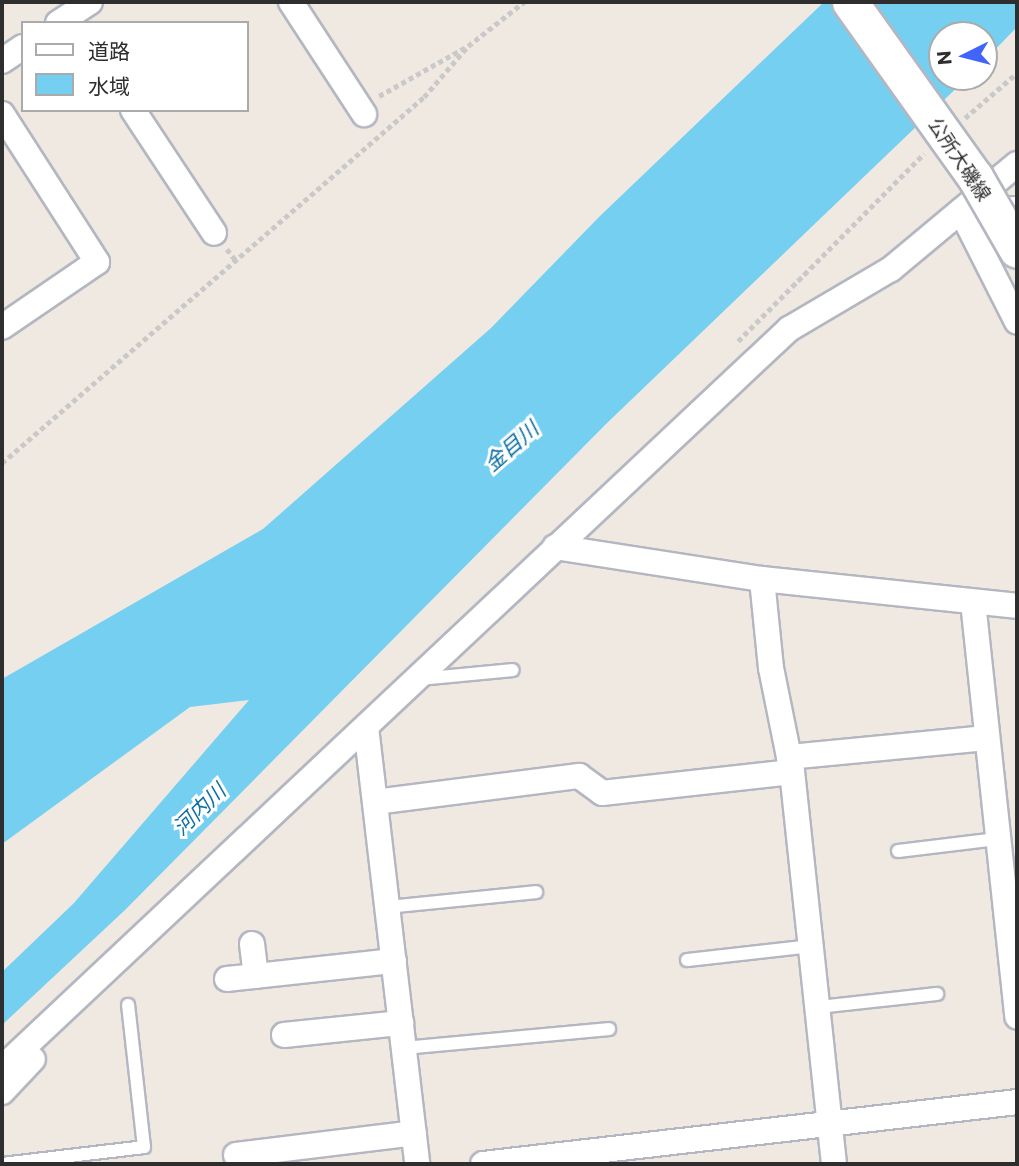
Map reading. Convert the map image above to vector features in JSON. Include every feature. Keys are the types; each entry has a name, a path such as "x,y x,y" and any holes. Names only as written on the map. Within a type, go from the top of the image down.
{"main road":[{"name":"公所大磯線","path":"850,2 975,177 1017,250"}],"street":[{"path":"291,2 362,110"},
{"path":"2,61 21,48"},
{"path":"134,112 214,233"},
{"path":"2,114 97,262 2,327"},
{"path":"2,1068 789,329 891,269 1017,164"},
{"path":"961,211 1017,209"},
{"path":"961,211 1017,322"},
{"path":"555,547 762,579 1017,606"},
{"path":"762,579 772,668 790,764 819,1007 834,1164"},
{"path":"974,602 985,738 1017,1017"},
{"path":"366,727 417,1164"},
{"path":"375,802 579,776 602,793 985,738"},
{"path":"252,944 256,976"},
{"path":"227,979 394,961"},
{"path":"284,1035 401,1023"},
{"path":"2,1092 41,1051 49,1025"},
{"path":"483,1164 830,1128 1017,1102"},
{"path":"236,1155 414,1133"}],"lane":[{"path":"413,680 513,670"},
{"path":"898,851 997,839"},
{"path":"387,907 536,892"},
{"path":"687,960 812,946"},
{"path":"819,1007 937,994"},
{"path":"2,1164 144,1147 128,1005"},
{"path":"404,1048 609,1029"}],"path":[{"path":"362,110 468,46 524,2"},
{"path":"2,463 424,97 468,46"}],"water":[{"path":"824,2 1017,2 1017,27 998,47 998,21 928,21 928,91 953,91 606,424 125,910 2,1025 2,972 74,903 249,700 190,707 2,844 2,679 263,529 491,328 600,216"}],"water label":[{"name":"金目川","path":"511,446"},
{"name":"河内川","path":"199,809"}]}
